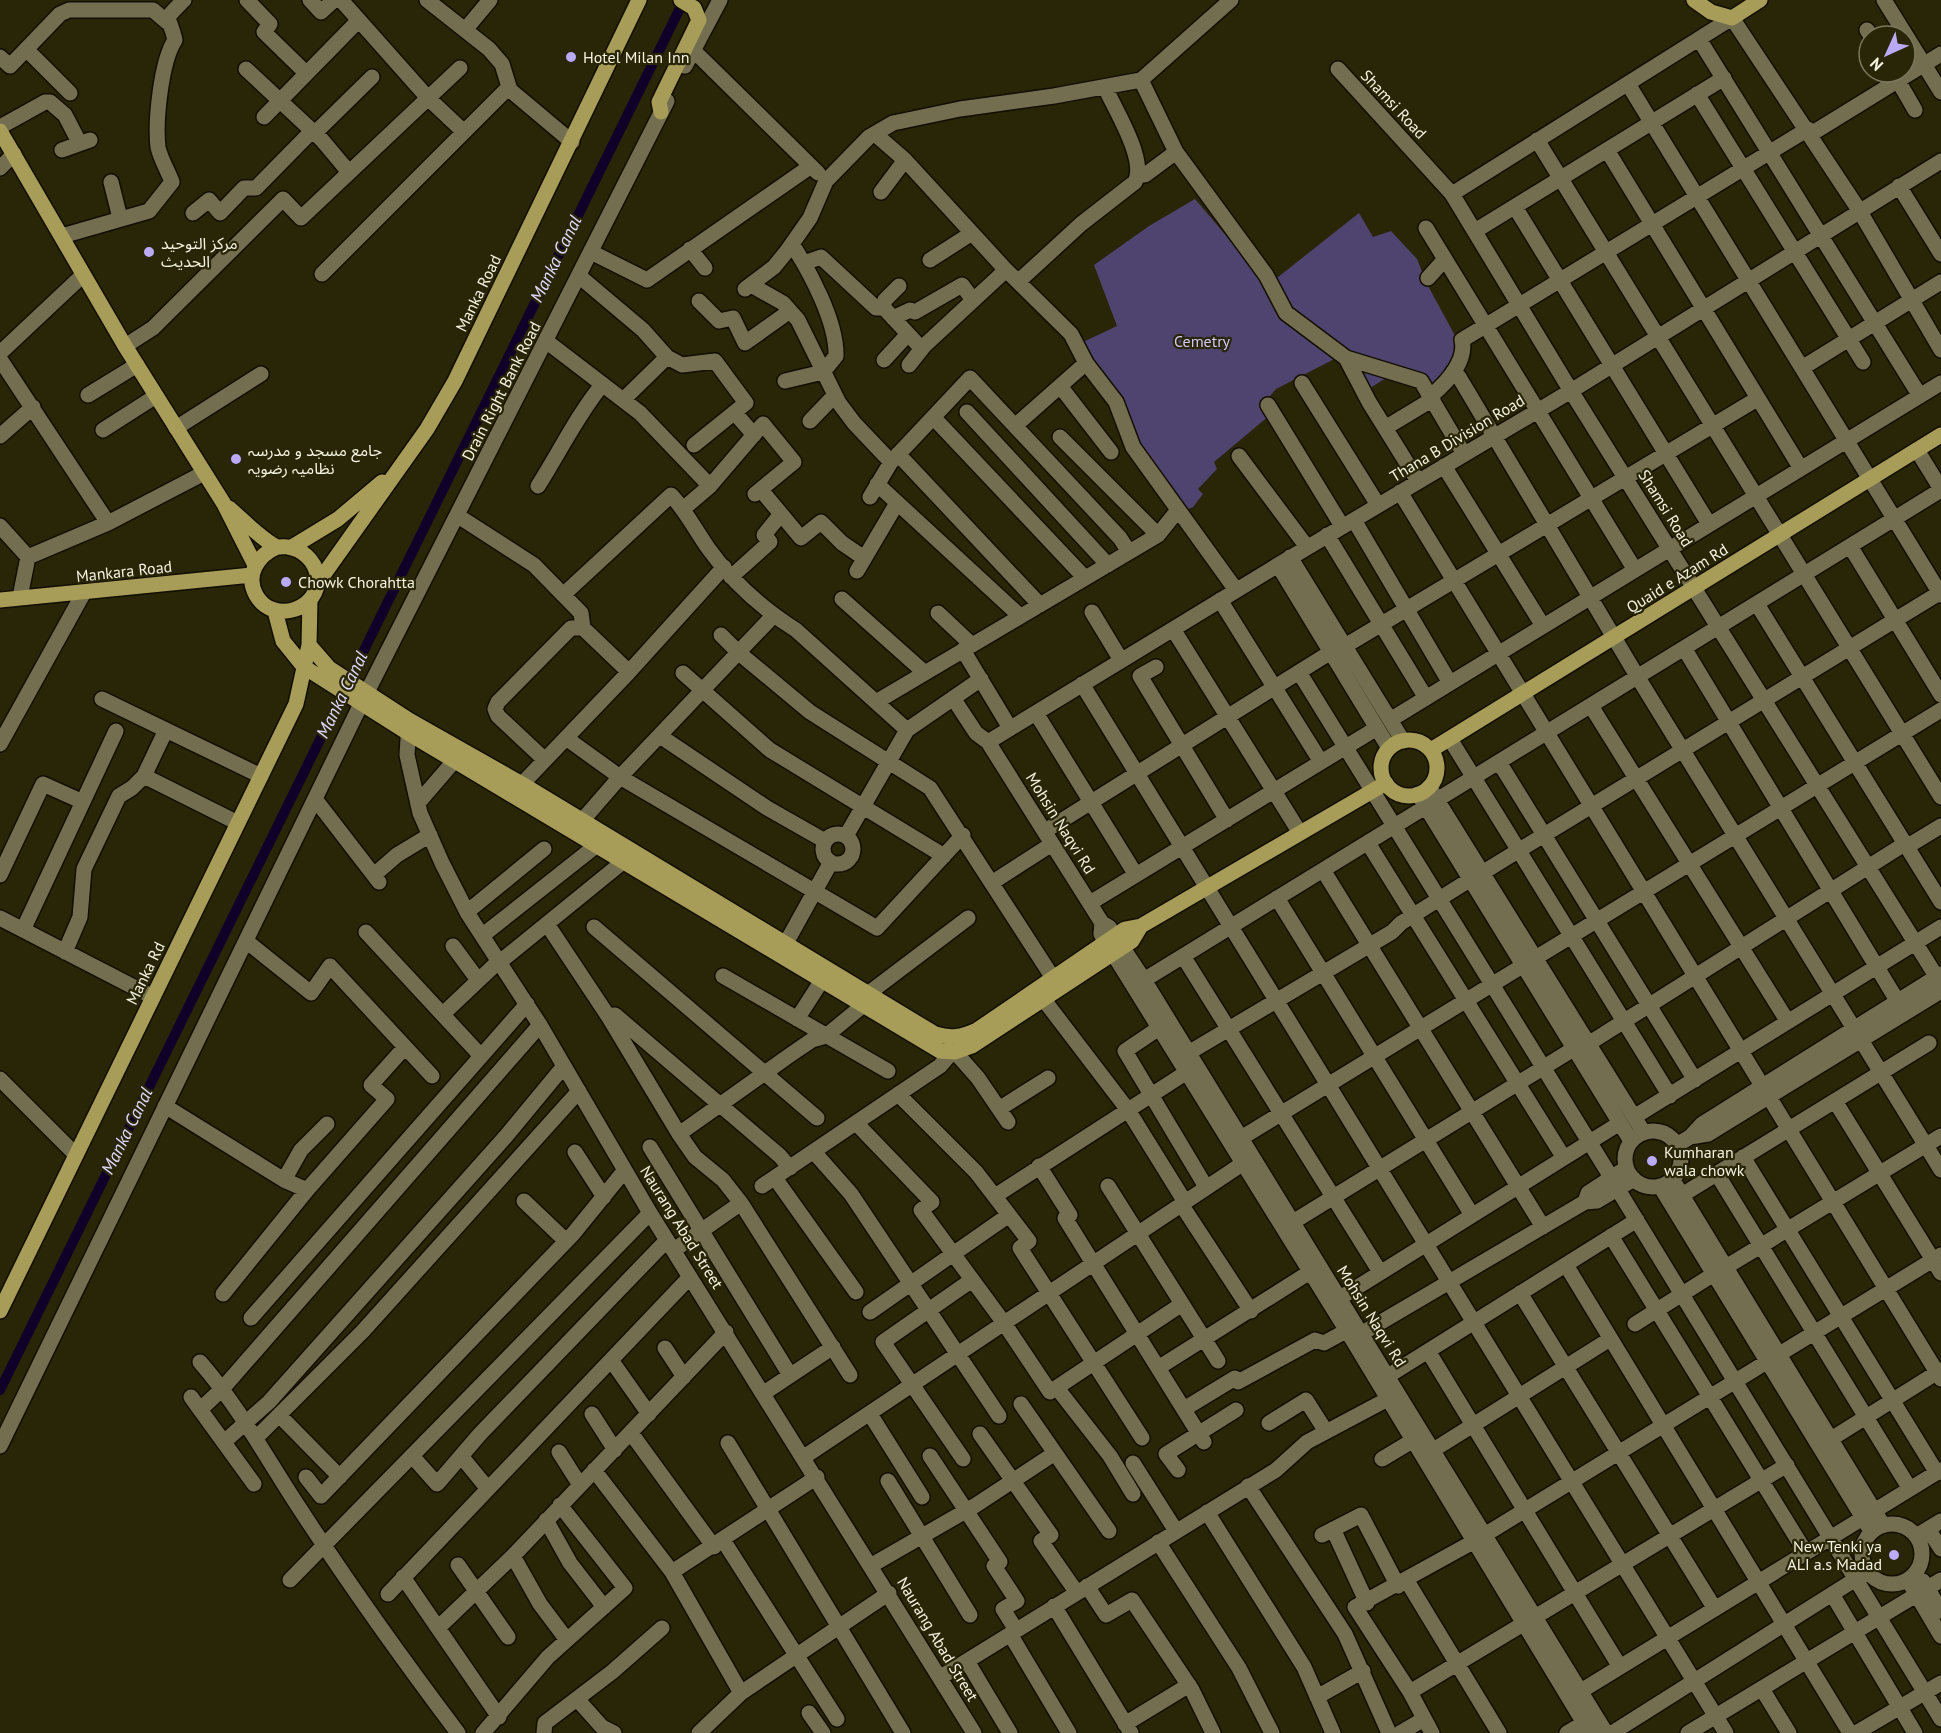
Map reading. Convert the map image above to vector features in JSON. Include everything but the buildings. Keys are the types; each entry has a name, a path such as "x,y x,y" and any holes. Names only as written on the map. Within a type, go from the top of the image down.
{"main road":[{"name":"Manka Road","path":"317,584 402,464 455,381 639,0"},
{"path":"603,73 611,70 648,0"},
{"path":"661,112 659,102 699,20 694,8 681,0"},
{"path":"1694,0 1711,12 1732,18 1760,0"},
{"path":"0,129 125,346 224,504 254,570 255,593 260,601 275,611 294,610 310,600 317,584 314,565 309,557 285,547 224,504"},
{"name":"Quaid e Azam Rd","path":"1431,750 1941,435"},
{"path":"254,570 260,557 285,547 338,519 402,464"},
{"name":"Mankara Road","path":"0,600 83,594 254,570"},
{"name":"Manka Rd","path":"0,1311 296,704 309,645 310,600"},
{"path":"275,611 283,641 304,666 325,673 361,694 455,760 624,861 935,1034 956,1039 977,1030 1053,978 1115,945"},
{"path":"309,645 325,673"},
{"path":"409,727 522,784 581,822 786,943 826,974"},
{"path":"869,998 932,1048 953,1052 972,1046 1044,1000 1115,945 1125,929 1141,926 1379,787 1400,794 1427,797 1436,776 1437,767 1431,750 1413,740 1396,744 1381,767 1379,787"}],"street":[{"path":"167,22 168,16 184,0"},
{"path":"247,0 270,24 264,32 306,73"},
{"path":"310,0 321,12 334,0"},
{"path":"341,0 428,98 464,132"},
{"path":"427,0 489,49 502,64 509,87 572,142"},
{"path":"465,30 490,0"},
{"name":"Drain Right Bank Road","path":"0,1446 315,799 361,694 458,516 661,112 720,0"},
{"path":"1040,605 895,458 854,423 835,395 798,321 783,303 748,287 774,267 792,244 810,218 826,181 875,134 893,123 960,109 1141,80 1231,0"},
{"path":"1884,0 1941,92"},
{"path":"0,57 10,66 60,14 84,8 153,10 167,22 175,40 170,49 160,104 158,148 172,182 149,212 120,218 63,236"},
{"path":"1452,194 1732,18 1810,132 1859,210 1941,350"},
{"path":"264,117 359,20"},
{"path":"1699,39 1920,396"},
{"path":"26,49 70,93"},
{"path":"693,50 826,181"},
{"path":"1917,67 1941,54"},
{"path":"125,346 153,328 283,199 302,218 348,171 460,68"},
{"path":"246,69 314,132 348,171"},
{"name":"Shamsi Road","path":"1338,69 1452,194 1571,391 1940,982"},
{"path":"193,213 209,200 220,213 244,188 256,188 372,77"},
{"path":"1475,231 1724,78"},
{"path":"1141,80 1176,152 1212,205 1266,275 1286,313 1346,358 1421,381 1464,454"},
{"path":"1190,1052 1369,946 1413,915 1941,593 1628,84"},
{"path":"1385,428 1432,397 1453,372 1464,349 1462,340 1743,169 1810,132 1883,84"},
{"path":"1900,84 1915,110"},
{"path":"322,274 509,87"},
{"path":"1019,281 1081,224 1135,182 1139,175 1135,152 1105,87"},
{"path":"1697,94 1863,362"},
{"path":"0,129 45,102 50,102 65,115 85,141 62,150"},
{"path":"875,134 905,160 1006,270 1071,334 1086,363 1116,402 1133,447 1236,590"},
{"path":"1537,140 1941,797"},
{"path":"1607,150 1800,467"},
{"path":"1139,175 1145,175 1176,152"},
{"path":"0,168 14,154"},
{"path":"881,192 905,160"},
{"name":"Thana B Division Road","path":"988,742 1307,547 1571,391 1820,234 1941,161"},
{"path":"591,252 647,280 811,166"},
{"path":"111,182 120,218"},
{"path":"1899,186 1941,254"},
{"path":"1515,207 1709,524"},
{"path":"1426,228 1635,570"},
{"path":"930,260 972,233"},
{"path":"785,381 823,372 836,356 831,326 804,263 792,244"},
{"path":"690,249 705,268"},
{"path":"804,263 821,257 876,308 888,312 909,310 915,312 962,285 974,300"},
{"path":"1428,278 1445,259"},
{"path":"909,365 922,349 1006,270"},
{"path":"0,353 83,275"},
{"path":"579,276 643,330 667,357 681,365 715,361 746,403 694,445"},
{"path":"1802,368 1941,282"},
{"path":"899,286 885,300 888,312 922,349"},
{"path":"699,301 719,321 733,318 745,343 790,311"},
{"path":"885,360 908,334"},
{"path":"546,341 640,412 710,486"},
{"path":"623,400 667,357"},
{"path":"1346,358 1418,481"},
{"path":"0,359 108,523"},
{"path":"1015,426 1086,363"},
{"path":"88,395 137,365"},
{"path":"1453,372 1941,1170"},
{"path":"176,428 261,374"},
{"path":"1020,616 897,503 873,491 895,458 970,378 1120,538 1129,552"},
{"path":"1090,903 1941,382"},
{"path":"1302,383 1378,505"},
{"path":"538,486 579,421 586,404 602,385"},
{"path":"1060,386 1111,452"},
{"path":"810,421 835,395"},
{"path":"103,430 156,396"},
{"path":"993,882 1091,802 1299,672 1757,399"},
{"path":"1268,405 1406,609 1450,683"},
{"path":"0,436 33,407"},
{"path":"735,412 754,435"},
{"path":"967,412 1108,565"},
{"path":"933,417 1085,578"},
{"path":"682,509 710,486 763,424 794,462 758,492 801,538 821,522 861,565 897,503"},
{"path":"1060,437 1158,535"},
{"path":"1144,980 1368,843 1394,826 1427,797 1474,778 1941,489 1917,450"},
{"path":"1239,456 1307,547"},
{"path":"1444,466 1543,626"},
{"path":"28,557 108,523 204,473"},
{"path":"1400,492 1764,1092 1940,1374 1831,1439"},
{"path":"563,594 670,495 727,572 773,616 796,630 907,730"},
{"path":"876,702 1158,535 1178,510"},
{"path":"522,784 727,572 770,542 764,535 781,514"},
{"path":"458,516 534,565 581,613 583,628 629,672"},
{"path":"0,526 28,557"},
{"path":"1327,536 1426,698"},
{"path":"1850,546 1941,695"},
{"path":"20,597 28,557"},
{"path":"1284,561 1396,744"},
{"path":"1,741 83,594"},
{"path":"842,599 925,673"},
{"path":"1220,600 1321,762"},
{"path":"1757,604 1941,902"},
{"path":"1092,612 1121,660"},
{"path":"938,613 968,647 981,679 1011,728"},
{"path":"581,822 620,777 773,616"},
{"path":"545,760 498,716 495,709 498,702 571,628 583,628"},
{"path":"1173,628 1300,833"},
{"path":"721,635 739,653 810,712 888,764 930,788 963,835 1053,978"},
{"path":"1684,648 1898,1002"},
{"path":"1156,667 1140,676 1227,820"},
{"path":"683,672 770,750 944,856"},
{"path":"1299,672 1346,747 1379,787 1394,826 1831,1538 1861,1575 1880,1617 1941,1719"},
{"path":"846,836 907,730 981,679"},
{"path":"1082,684 1726,1733"},
{"path":"102,699 261,776"},
{"name":"Mohsin Naqvi Rd","path":"953,699 976,734 988,742 1090,903 1102,923 1101,934 1115,945 1144,980 1190,1052 1236,1142 1242,1164 1310,1272 1353,1334 1388,1376 1428,1454 1529,1621 1587,1728"},
{"path":"1591,705 1788,1022"},
{"path":"1236,1142 1941,710"},
{"path":"1036,712 1136,875"},
{"name":"Naurang Abad Street","path":"409,727 407,755 418,803 430,835 467,912 540,1025 650,1214 872,1565 974,1733"},
{"path":"65,952 80,917 84,869 119,796 132,789 144,776 166,730"},
{"path":"23,930 116,731"},
{"path":"660,736 767,807 825,841"},
{"path":"566,738 620,777 877,928 963,835"},
{"path":"1450,739 1670,1096"},
{"path":"418,803 455,760"},
{"path":"1499,762 1695,1080"},
{"path":"144,776 238,823"},
{"path":"0,875 44,784 83,802"},
{"path":"1427,797 1638,1137"},
{"path":"315,799 377,878 397,855 430,835"},
{"path":"1293,1222 1518,1083 1624,1022 1867,867 1941,826"},
{"path":"837,834 846,836 854,848 852,857 840,865 831,862 823,850 825,841 837,834"},
{"path":"1368,843 1564,1158"},
{"path":"483,935 597,844"},
{"path":"467,912 544,849"},
{"path":"444,1013 500,960 624,861"},
{"path":"786,943 831,862"},
{"path":"1323,870 1543,1227"},
{"path":"1277,898 1472,1215"},
{"path":"0,918 153,997"},
{"path":"679,1134 812,1040 826,1036 968,918"},
{"path":"547,924 608,1016 679,1134 695,1156 723,1180 741,1203 850,1376"},
{"path":"594,927 817,1118"},
{"path":"1340,1298 1589,1142 1670,1096 1941,927"},
{"path":"366,932 444,1013 481,1056"},
{"path":"246,941 311,993 330,966 432,1076"},
{"name":"Mohsin Naqvi Rd","path":"1115,945 1159,1028 1187,1072 1293,1222 1340,1298 1353,1334 1386,1400 1412,1441 1428,1454"},
{"path":"453,946 478,980"},
{"path":"1183,956 1380,1272"},
{"path":"797,1019 826,974"},
{"path":"723,976 888,1071"},
{"path":"1858,1034 1898,1002 1940,982"},
{"path":"1677,1145 1690,1137 1702,1124 1764,1092 1940,982"},
{"path":"1044,1000 1128,1110 1251,1311"},
{"path":"252,1318 527,1004"},
{"path":"608,1016 615,1016 624,1022 780,1156 790,1168"},
{"path":"201,1409 223,1388 540,1025"},
{"path":"1159,1028 1125,1051 1206,1187"},
{"path":"1682,1195 1929,1042"},
{"path":"224,1294 307,1190 387,1100 371,1085 405,1047"},
{"path":"856,1292 769,1182 939,1066 953,1052 1008,1122"},
{"path":"224,1442 269,1402 507,1135 564,1066"},
{"path":"995,1196 1187,1072"},
{"path":"999,1109 1048,1078"},
{"path":"0,1079 76,1155"},
{"path":"256,1438 370,1323 579,1091"},
{"path":"898,1094 976,1172 1029,1241 1020,1248 1142,1438"},
{"path":"1432,1733 1410,1692 1355,1607 1402,1584 1841,1316 1938,1262 1835,1101"},
{"path":"165,1106 284,1180 307,1190"},
{"path":"856,1123 932,1202 921,1210 1004,1323 1050,1392 1182,1304"},
{"path":"284,1180 301,1150 327,1124"},
{"path":"1659,1132 1677,1145 1680,1163 1666,1182 1646,1186 1630,1173 1626,1150 1638,1137 1659,1132"},
{"path":"1635,1324 1941,1136"},
{"path":"650,1147 790,1375"},
{"path":"575,1152 604,1197"},
{"path":"814,1152 851,1194 912,1282 999,1416"},
{"path":"1581,1691 1939,1471 1743,1157"},
{"path":"804,1457 1242,1164"},
{"path":"1040,1166 1070,1215 1065,1218 1092,1264 1201,1438"},
{"path":"306,1477 321,1496 566,1241 625,1170"},
{"path":"1184,1409 1235,1378 1238,1382 1315,1340 1324,1343 1353,1334 1449,1282 1585,1202 1598,1202 1614,1183 1630,1173"},
{"path":"1717,1174 1910,1489"},
{"path":"1666,1182 1682,1195 1720,1270"},
{"path":"1666,1182 1877,1528"},
{"path":"1108,1186 1218,1361"},
{"path":"524,1201 566,1241"},
{"path":"412,1457 437,1484 461,1456 670,1245 701,1231 741,1203"},
{"path":"290,1580 650,1214"},
{"path":"870,1312 1009,1215"},
{"path":"1388,1376 1637,1220"},
{"path":"1611,1236 1806,1553"},
{"path":"1566,1265 1850,1733"},
{"path":"1158,1368 1310,1272"},
{"path":"388,1594 690,1276"},
{"path":"963,1459 883,1341 972,1280"},
{"path":"1520,1293 1715,1609"},
{"path":"439,1627 478,1592 726,1332"},
{"path":"1428,1454 1610,1339"},
{"path":"764,1393 833,1347"},
{"path":"665,1348 684,1377"},
{"path":"1428,1351 1620,1667"},
{"path":"1774,1358 1831,1439 1869,1515"},
{"path":"611,1360 649,1414"},
{"path":"200,1362 223,1388 247,1423 299,1508 392,1645 459,1733"},
{"path":"1057,1388 1110,1456 1133,1494"},
{"path":"191,1397 254,1484"},
{"path":"941,1677 1276,1470 1307,1442 1325,1430 1386,1400"},
{"path":"1269,1423 1306,1401 1325,1430"},
{"path":"1021,1404 1109,1531"},
{"path":"1178,1470 1166,1454 1201,1438 1236,1410"},
{"path":"870,1413 922,1497"},
{"path":"592,1414 615,1450"},
{"path":"279,1416 340,1477"},
{"path":"631,1433 718,1543 837,1719"},
{"path":"980,1434 1051,1535 1041,1541 1082,1589 1106,1615 1132,1600 1189,1685 1213,1733"},
{"path":"1382,1459 1412,1441"},
{"path":"728,1443 903,1733"},
{"path":"559,1452 580,1485"},
{"path":"872,1565 967,1511 1054,1453"},
{"path":"461,1456 488,1489"},
{"path":"930,1456 1000,1562 994,1566 1017,1601 1003,1609 1013,1632 1069,1733"},
{"path":"1133,1463 1176,1531"},
{"path":"1410,1692 1787,1465"},
{"path":"594,1470 672,1572 741,1693"},
{"path":"672,1572 817,1477"},
{"path":"888,1481 970,1615"},
{"path":"1248,1486 1345,1634 1389,1733"},
{"path":"483,1733 548,1657 625,1588 560,1505"},
{"path":"1207,1512 1284,1633 1333,1733"},
{"path":"1367,1603 1328,1532 1361,1515 1402,1584 1457,1664 1499,1733"},
{"path":"546,1520 570,1563 604,1607"},
{"path":"1899,1524 1932,1536 1921,1562 1912,1575 1890,1584 1861,1575 1862,1548 1877,1528 1899,1524"},
{"path":"1158,1542 1239,1668 1272,1733"},
{"path":"513,1556 540,1605 567,1640"},
{"path":"458,1565 508,1637"},
{"path":"1612,1733 1861,1575"},
{"path":"1912,1575 1922,1591 1941,1636"},
{"path":"403,1577 499,1717"},
{"path":"1688,1733 1941,1580"},
{"path":"1922,1591 1941,1611"},
{"path":"699,1733 741,1693 794,1655 889,1593"},
{"path":"1832,1594 1915,1733"},
{"path":"1054,1606 1128,1728 1189,1685"},
{"name":"Mohsin Naqvi Rd","path":"1529,1621 1581,1691 1606,1733"},
{"path":"544,1733 545,1723 662,1628"},
{"path":"967,1661 1010,1733"},
{"path":"1317,1697 1363,1671"},
{"path":"1856,1733 1941,1683"},
{"path":"1762,1689 1789,1733"},
{"path":"577,1699 602,1727 614,1733"},
{"path":"809,1713 823,1733"},
{"path":"1400,1733 1424,1719"},
{"path":"1567,1733 1587,1728"}],"green space":[{"name":"Cemetry","path":"1195,199 1268,285 1359,213 1373,237 1391,231 1417,259 1426,282 1460,345 1446,373 1434,386 1418,377 1397,371 1367,390 1346,353 1276,389 1264,403 1270,415 1214,462 1217,469 1198,489 1203,494 1193,507 1184,511 1168,494 1081,343 1117,326 1094,265 1149,226"}],"waterway":[{"name":"Manka Canal","path":"0,1390 684,0"}],"place":[{"name":"Hotel Milan Inn","path":"571,57"},
{"name":"مرکز التوحید الحدیث","path":"149,252"},
{"name":"جامع مسجد و مدرسہ نظامیہ رضویہ","path":"236,459"},
{"name":"Chowk Chorahtta","path":"286,582"},
{"name":"Kumharan wala chowk","path":"1652,1161"},
{"name":"New Tenki ya ALI a.s Madad","path":"1894,1555"}]}
